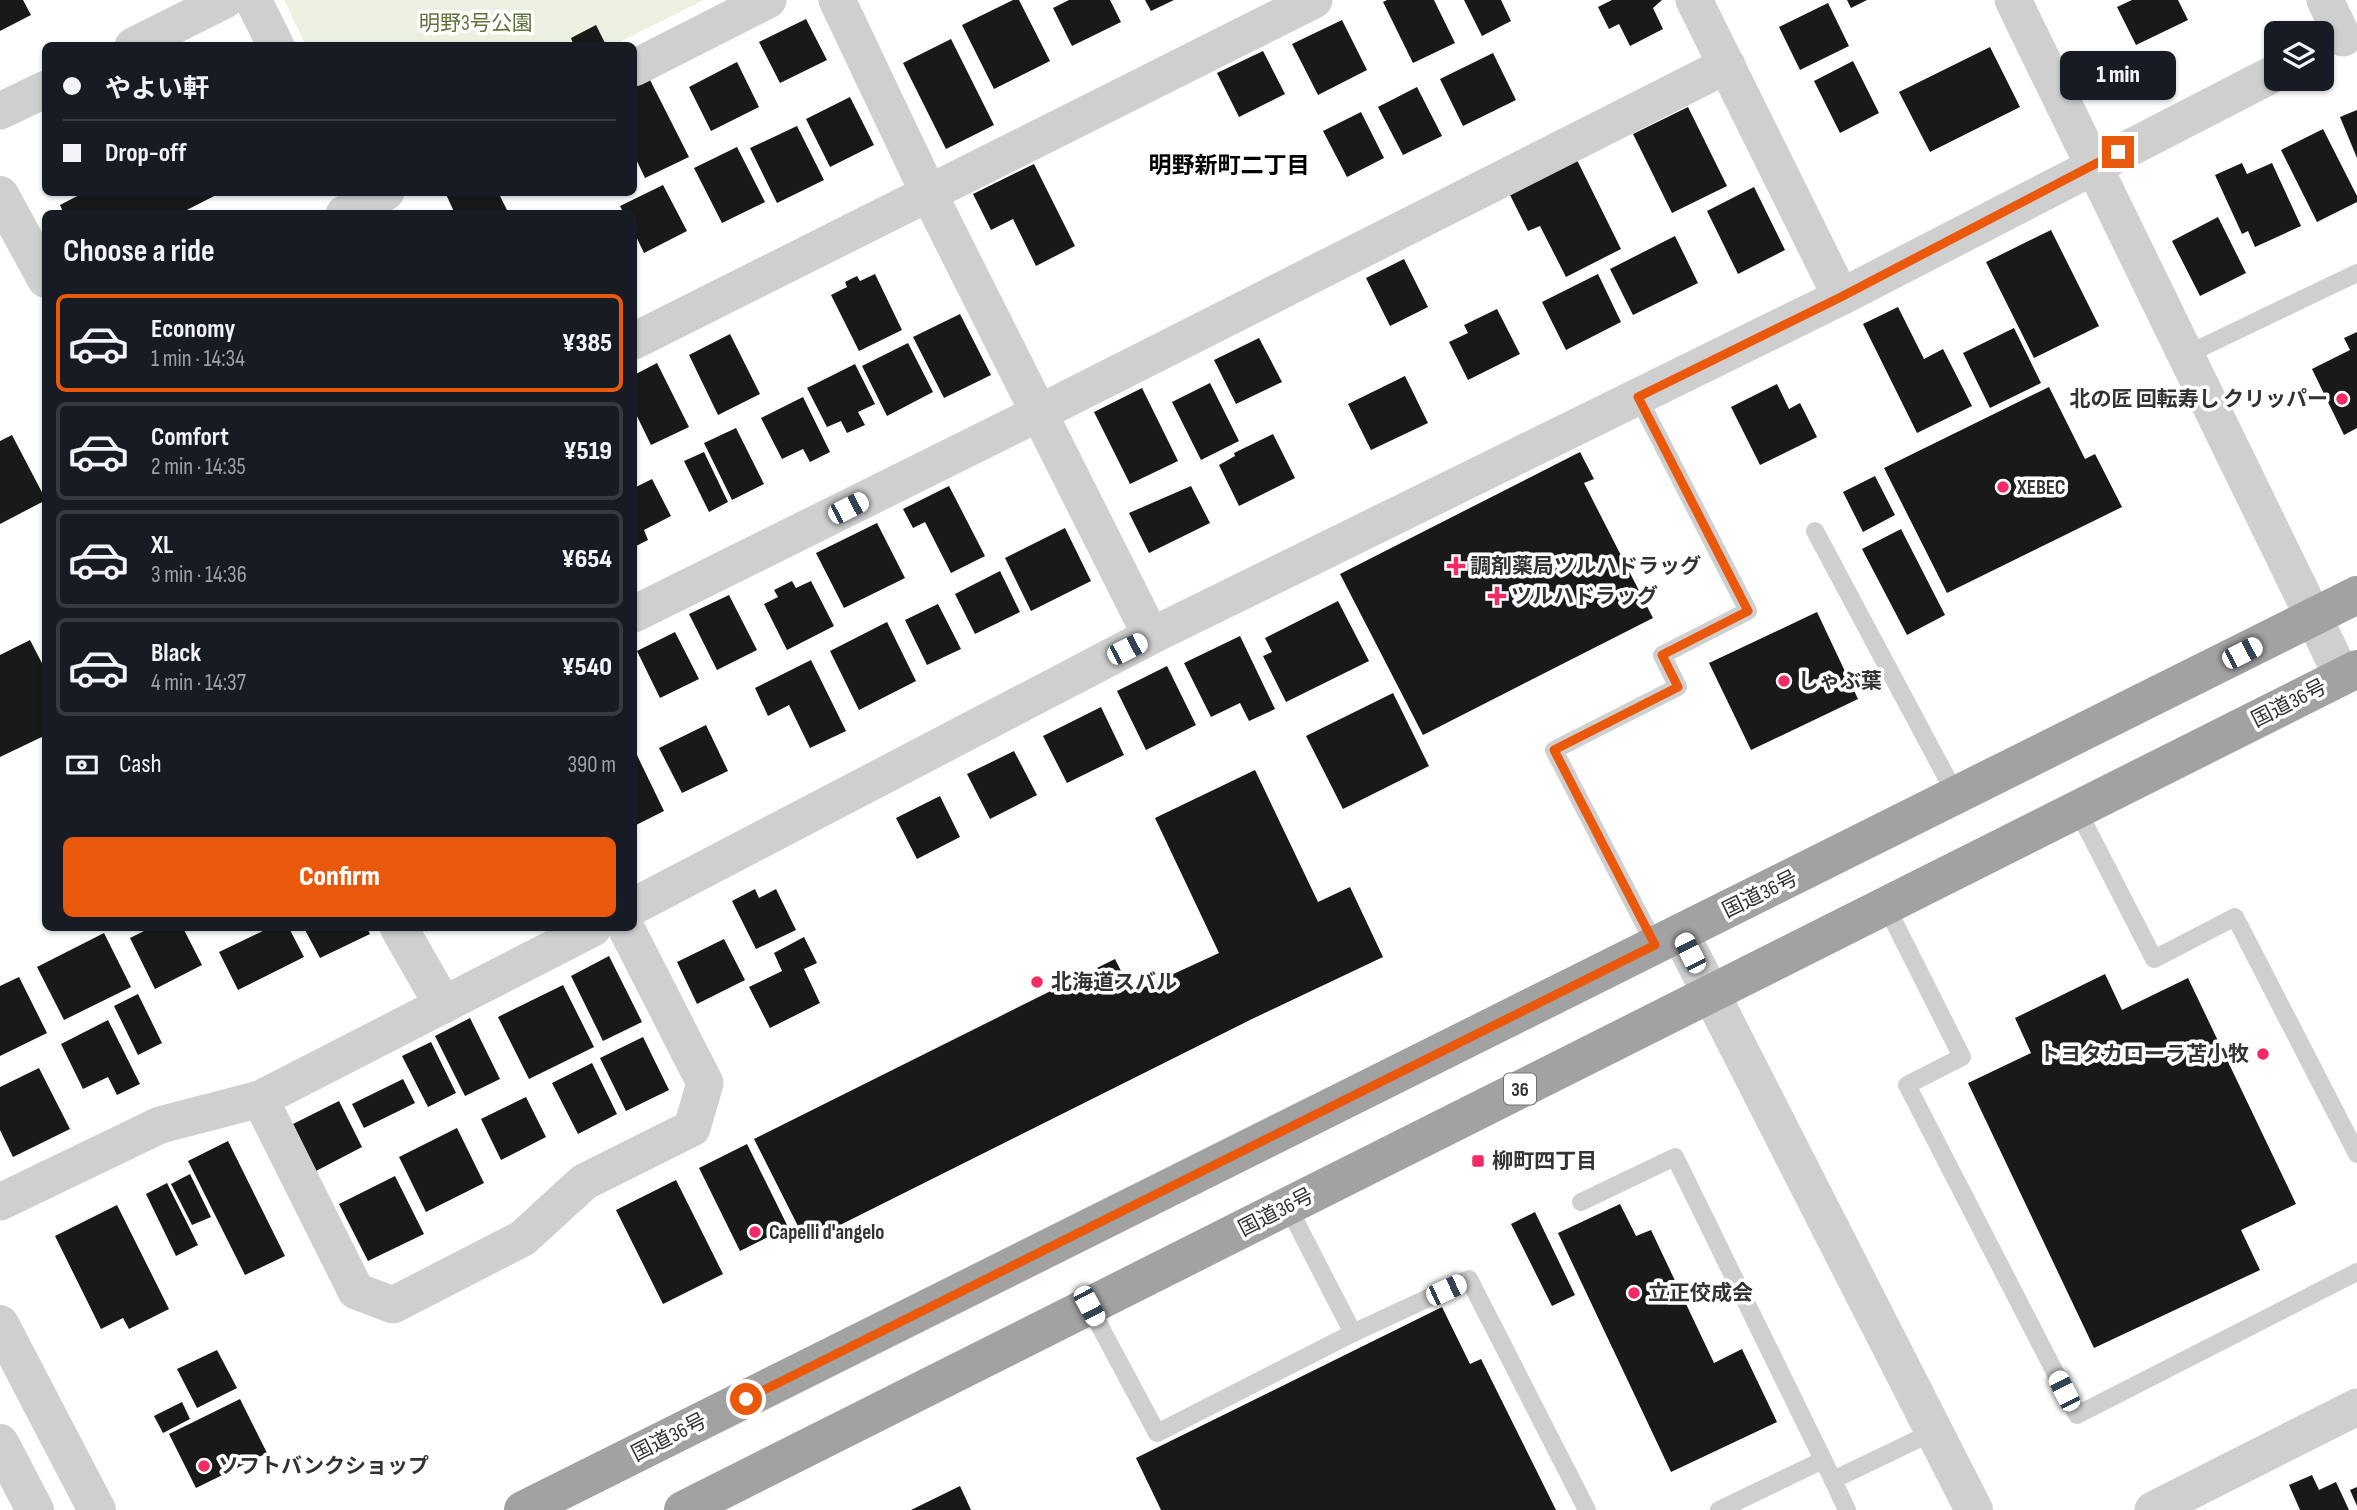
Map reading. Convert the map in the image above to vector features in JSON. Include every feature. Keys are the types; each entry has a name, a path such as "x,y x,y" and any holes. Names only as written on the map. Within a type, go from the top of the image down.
{"highway":[{"name":"国道36号","path":"523,1510 1957,797 2357,595"},
{"name":"国道36号","path":"683,1510 2350,672"}],"street":[{"path":"141,42 225,0"},
{"path":"253,0 274,42"},
{"path":"637,66 768,0"},
{"path":"837,0 929,194 1151,636"},
{"path":"637,340 1314,0"},
{"path":"1694,0 1841,297"},
{"path":"2013,0 2095,163 2313,617 2350,672"},
{"path":"2325,0 2341,40"},
{"path":"637,613 1039,413 1727,65"},
{"path":"637,904 1151,636 1841,297 2095,163 2264,78"},
{"path":"0,111 42,91"},
{"path":"0,195 42,272"},
{"path":"401,931 443,1005"},
{"path":"0,1202 160,1125 260,1099 587,931"},
{"path":"260,1099 356,1291 393,1305 523,1238 584,1182 692,1128 705,1083 628,931"},
{"path":"1667,939 1710,992 1974,1510"},
{"path":"0,1324 97,1510"},
{"path":"2152,1510 2357,1407"},
{"path":"0,1443 35,1510"}],"lane":[{"path":"2186,355 2357,273"},
{"path":"1638,397 1748,611 1662,655 1678,687 1554,750 1667,939"},
{"path":"1815,531 1957,797"},
{"path":"2078,811 2154,959 2235,917 2356,1148"},
{"path":"1886,906 1962,1057 1907,1085 2077,1415 2357,1272"},
{"path":"1581,1202 1675,1157 1847,1510"},
{"path":"1288,1207 1353,1333"},
{"path":"1089,1306 1157,1433 1353,1333 1469,1279 1587,1510"},
{"path":"1833,1480 1935,1431"},
{"path":"1719,1510 1823,1460"}],"green space":[{"name":"明野3号公園","path":"284,0 704,0 619,42 305,42"}],"building":[{"path":"0,0 23,0 31,15 0,31"},
{"path":"1013,0 1019,0 1050,61 994,89 962,25"},
{"path":"1069,0 1110,0 1121,22 1072,46 1053,8"},
{"path":"1145,0 1174,0 1151,11"},
{"path":"1434,0 1455,43 1413,63 1383,2"},
{"path":"1464,0 1501,0 1511,21 1482,36"},
{"path":"1612,0 1662,0 1653,8 1663,29 1630,46 1619,24 1609,29 1598,7"},
{"path":"1847,0 1867,0 1851,8"},
{"path":"2132,0 2178,0 2188,20 2136,45 2117,7"},
{"path":"1828,3 1849,46 1800,70 1779,27"},
{"path":"806,19 827,60 780,83 759,42"},
{"path":"1342,20 1367,70 1318,95 1292,44"},
{"path":"596,25 604,42 572,42 571,38"},
{"path":"951,39 994,125 946,149 903,63"},
{"path":"1990,47 2020,107 1930,152 1899,92"},
{"path":"1263,51 1285,94 1239,117 1217,73"},
{"path":"1493,53 1516,100 1463,126 1440,79"},
{"path":"1853,61 1879,113 1840,133 1814,81"},
{"path":"737,62 759,107 711,131 689,87"},
{"path":"648,76 689,157 645,178 637,161 637,82"},
{"path":"1417,87 1442,136 1403,155 1378,107"},
{"path":"850,97 874,145 830,167 806,119"},
{"path":"1688,107 1727,186 1672,213 1633,134"},
{"path":"2357,110 2357,158 2340,117"},
{"path":"1361,112 1384,158 1347,177 1323,131"},
{"path":"797,126 824,180 777,203 750,148"},
{"path":"2323,129 2357,196 2357,202 2317,222 2281,150"},
{"path":"737,147 765,202 722,223 694,168"},
{"path":"1577,160 1621,249 1566,277 1540,226 1528,231 1509,193"},
{"path":"2242,163 2247,174 2272,163 2301,226 2255,247 2248,231 2242,234 2215,175"},
{"path":"1034,164 1075,246 1036,266 1013,219 991,230 973,194"},
{"path":"663,185 687,231 644,253 637,238 637,210 622,210 620,206"},
{"path":"1754,187 1785,250 1738,274 1707,211"},
{"path":"77,196 214,196 187,210 62,210 60,205"},
{"path":"447,196 500,196 507,210 453,210"},
{"path":"2218,217 2246,273 2200,296 2172,241"},
{"path":"2051,230 2099,326 2034,358 1986,262"},
{"path":"1675,236 1698,283 1633,315 1610,269"},
{"path":"1404,259 1428,307 1390,326 1366,278"},
{"path":"875,274 902,330 859,351 831,295 847,287 845,282 857,276 860,281"},
{"path":"1598,274 1621,322 1566,350 1542,302"},
{"path":"1898,307 1924,359 1943,349 1972,406 1917,433 1863,324"},
{"path":"1497,309 1520,354 1468,380 1449,342 1468,333 1464,325"},
{"path":"960,314 991,375 944,398 913,337"},
{"path":"2014,328 2041,383 1990,408 1963,353"},
{"name":"北の匠 回転寿し クリッパー","path":"2357,332 2357,428 2344,435 2312,369 2350,350 2344,338"},
{"path":"730,334 760,394 718,415 689,355"},
{"path":"1259,338 1282,382 1236,404 1214,360"},
{"path":"908,343 933,392 887,416 862,366"},
{"path":"657,363 689,427 651,445 637,416 637,373"},
{"path":"855,364 875,404 858,412 865,425 847,433 841,421 827,427 807,388"},
{"path":"1405,376 1428,423 1371,450 1348,404"},
{"path":"1210,383 1239,441 1201,460 1172,402"},
{"path":"1777,384 1789,409 1800,403 1817,437 1760,465 1731,407"},
{"name":"XEBEC","path":"2049,387 2085,459 2095,454 2122,507 1947,593 1884,468"},
{"path":"1142,388 1178,461 1130,484 1094,412"},
{"path":"803,397 830,452 810,462 803,449 782,459 761,418"},
{"path":"736,428 764,484 732,500 704,443"},
{"path":"1273,434 1295,478 1239,506 1219,465 1235,456 1234,453"},
{"path":"12,435 42,492 42,502 0,524 0,441"},
{"path":"704,452 728,502 709,512 684,461"},
{"name":"ツルハドラッグ","path":"1580,452 1594,479 1584,483 1653,618 1423,735 1340,574"},
{"path":"1875,476 1895,515 1863,532 1843,492"},
{"path":"652,479 671,516 644,530 648,540 637,546 637,486"},
{"path":"949,486 985,556 951,573 925,522 913,528 903,509"},
{"path":"1191,486 1210,523 1149,553 1129,513"},
{"path":"877,523 905,578 844,608 816,553"},
{"path":"1065,528 1091,581 1031,611 1005,558"},
{"path":"1901,529 1945,615 1907,635 1862,549"},
{"path":"1000,571 1020,612 975,634 955,594"},
{"path":"792,581 796,588 811,581 834,626 787,650 764,604 778,597 774,590"},
{"path":"729,595 757,650 717,670 689,614"},
{"path":"1338,601 1369,661 1286,702 1263,656 1272,652 1265,638"},
{"path":"938,604 961,649 927,665 905,620"},
{"name":"しゃぶ葉","path":"1817,612 1858,699 1751,750 1709,663"},
{"path":"887,622 916,681 859,710 830,651"},
{"path":"675,632 699,679 660,698 637,651"},
{"path":"1240,636 1275,709 1249,721 1240,703 1211,717 1184,663"},
{"path":"30,640 42,663 42,737 0,757 0,655"},
{"path":"811,660 846,731 810,748 789,705 768,716 755,688"},
{"path":"1167,666 1196,725 1146,750 1117,691"},
{"path":"1393,693 1429,766 1343,809 1306,736"},
{"path":"1101,707 1124,755 1067,783 1043,736"},
{"path":"706,725 728,771 682,793 659,748"},
{"path":"1014,751 1037,795 990,819 967,774"},
{"path":"637,755 664,811 637,824"},
{"path":"1255,770 1318,902 1350,887 1383,957 1250,1020 806,1242 754,1139 1115,959 1132,993 1219,953 1155,818"},
{"path":"940,796 960,837 917,859 896,818"},
{"path":"755,889 759,898 776,889 796,930 756,949 732,901"},
{"path":"144,931 185,931 202,965 155,989 130,938"},
{"path":"263,931 291,931 304,957 238,990 219,952"},
{"path":"306,931 368,931 370,934 320,958"},
{"path":"104,933 131,987 64,1020 37,967"},
{"path":"804,937 817,963 804,969 820,1003 770,1028 749,987 782,971 774,953"},
{"path":"724,939 745,980 697,1004 677,962"},
{"path":"609,956 642,1022 603,1041 571,976"},
{"path":"2105,974 2122,1010 2188,978 2296,1204 2241,1230 2260,1270 2094,1348 1968,1083 2031,1053 2015,1018"},
{"path":"19,977 47,1033 0,1056 0,986"},
{"path":"563,985 594,1047 529,1079 498,1017"},
{"path":"138,994 162,1043 138,1055 114,1006"},
{"path":"470,1018 500,1079 465,1096 435,1036"},
{"path":"108,1020 140,1084 117,1095 108,1077 83,1089 61,1044"},
{"path":"643,1037 669,1090 626,1111 600,1058"},
{"path":"431,1042 456,1093 428,1107 402,1056"},
{"path":"592,1063 617,1114 578,1134 552,1083"},
{"path":"39,1068 70,1129 13,1157 0,1130 0,1087"},
{"path":"403,1079 415,1103 364,1128 352,1104"},
{"path":"526,1097 546,1137 501,1160 481,1119"},
{"path":"339,1101 362,1147 316,1171 293,1124"},
{"path":"457,1128 484,1183 426,1212 399,1157"},
{"path":"228,1141 285,1256 245,1275 188,1161"},
{"path":"747,1144 788,1227 740,1251 699,1168"},
{"path":"190,1174 211,1217 192,1225 171,1184"},
{"path":"395,1176 424,1234 368,1261 339,1204"},
{"path":"676,1180 723,1274 663,1304 616,1210"},
{"path":"167,1183 198,1245 176,1256 146,1194"},
{"name":"立正佼成会","path":"1620,1204 1636,1236 1651,1230 1714,1363 1742,1349 1777,1422 1671,1472 1558,1233"},
{"path":"117,1205 169,1309 129,1329 123,1318 101,1329 55,1236"},
{"path":"1535,1212 1575,1295 1552,1306 1511,1224"},
{"path":"1442,1307 1470,1364 1481,1359 1556,1510 1161,1510 1136,1458"},
{"path":"217,1350 237,1388 197,1408 177,1369"},
{"path":"240,1399 267,1453 196,1488 169,1434"},
{"path":"182,1402 190,1419 163,1433 154,1416"},
{"path":"2312,1475 2319,1490 2336,1482 2349,1510 2300,1510 2289,1485"},
{"path":"960,1486 971,1510 911,1510"},
{"path":"2357,1487 2357,1506 2350,1490"}],"place":[{"name":"北の匠 回転寿し クリッパー","path":"2342,399"},
{"name":"XEBEC","path":"2003,487"},
{"name":"調剤薬局ツルハドラッグ","path":"1456,566"},
{"name":"ツルハドラッグ","path":"1497,596"},
{"name":"しゃぶ葉","path":"1784,681"},
{"name":"北海道スバル","path":"1037,982"},
{"name":"トヨタカローラ苫小牧","path":"2263,1054"},
{"name":"柳町四丁目","path":"1478,1161"},
{"name":"Capelli d'angelo","path":"755,1232"},
{"name":"立正佼成会","path":"1634,1293"},
{"name":"ソフトバンクショップ","path":"204,1466"}],"district":[{"name":"明野新町二丁目","path":"1229,165"}],"route":[{"path":"746,1399 1655,945 1554,750 1678,687 1662,655 1748,611 1638,397 1841,297 2118,152"}]}
